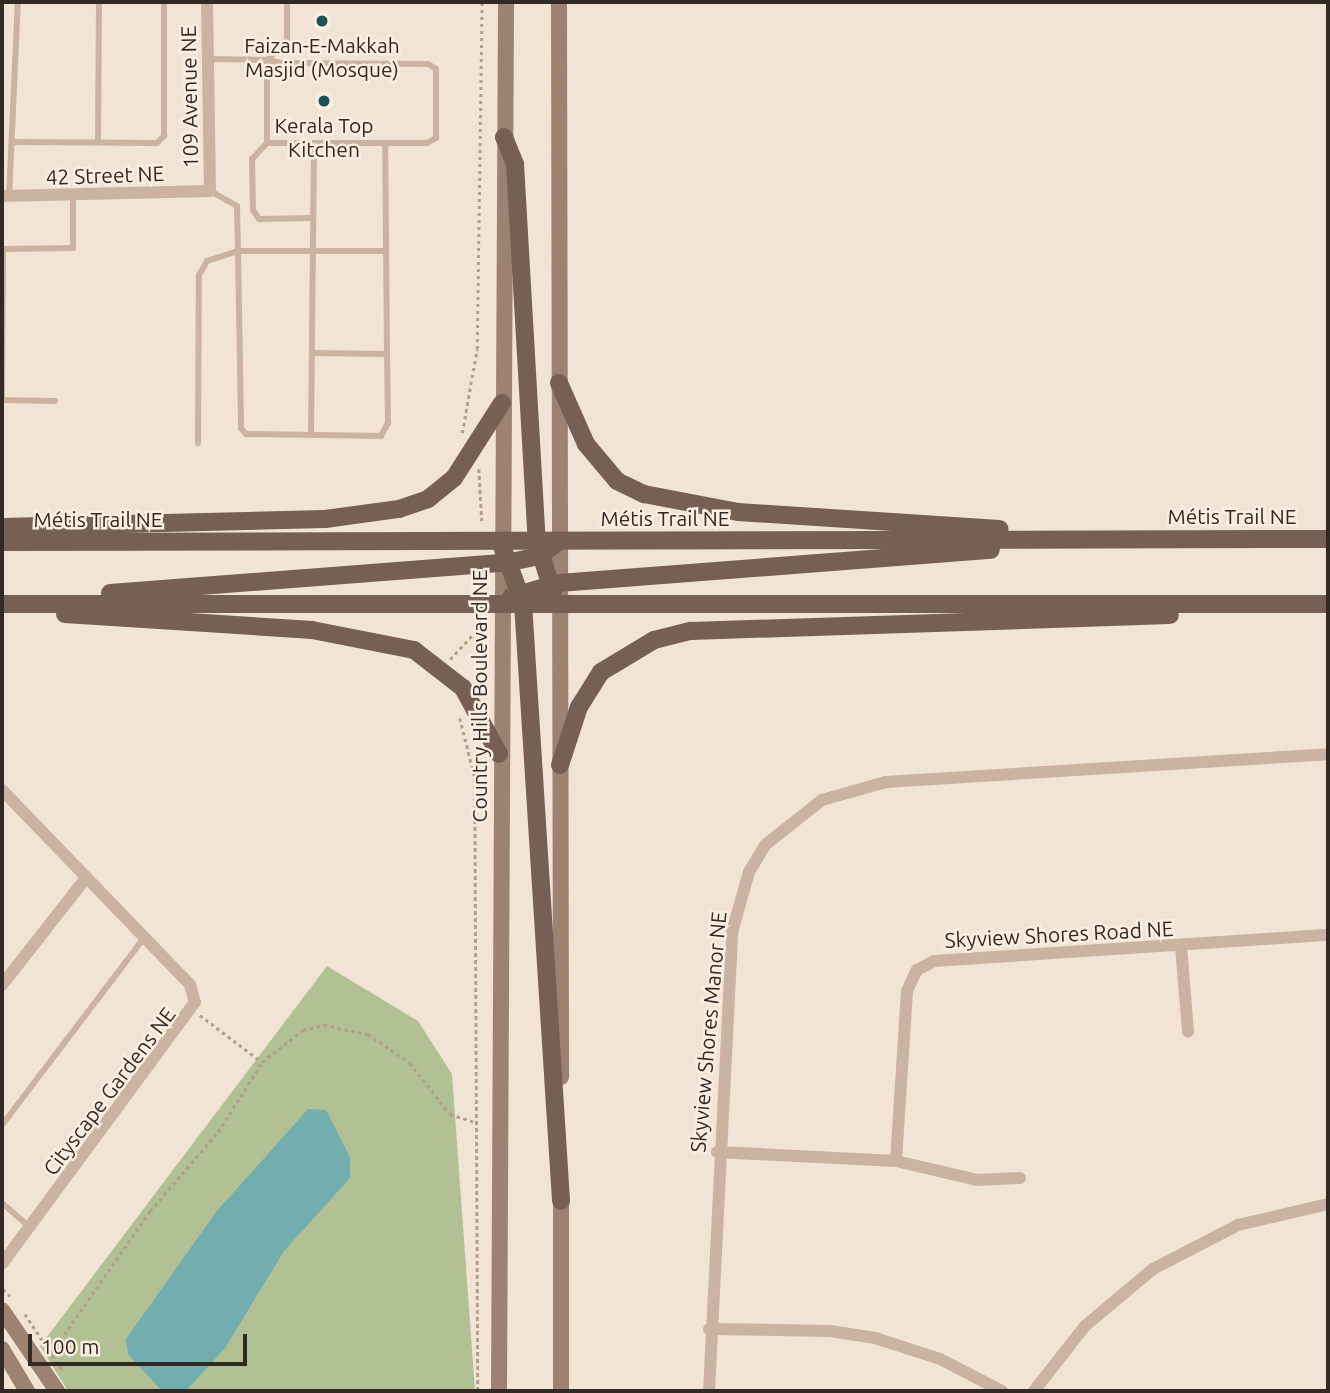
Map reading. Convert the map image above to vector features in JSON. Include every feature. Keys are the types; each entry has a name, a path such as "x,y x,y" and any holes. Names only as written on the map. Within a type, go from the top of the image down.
{"main road":[{"name":"Country Hills Boulevard NE","path":"500,541 506,2"},
{"path":"553,584 559,541 559,2"},
{"path":"504,137 515,164 538,548 559,603 561,1391"},
{"path":"559,383 586,444 617,481 675,503 1156,539"},
{"path":"2,527 325,519 399,509 428,499 454,478 502,403"},
{"path":"2,602 500,603 521,598 553,584 1102,539"},
{"name":"Métis Trail NE","path":"2,542 500,541 538,548 559,541 1328,539"},
{"path":"500,541 521,598 561,1201"},
{"path":"2,602 506,563 538,548"},
{"name":"Country Hills Boulevard NE","path":"499,1391 500,603 506,563"},
{"path":"521,598 559,603 1328,604"},
{"path":"2,609 383,640 414,650 463,688 499,754"},
{"path":"560,765 579,707 601,672 654,640 691,631 1328,610"},
{"path":"2,1310 57,1391"},
{"path":"2,1349 27,1391"}],"street":[{"name":"109 Avenue NE","path":"207,2 210,191"},
{"name":"42 Street NE","path":"6,197 210,191"},
{"name":"Skyview Shores Manor NE","path":"709,1391 717,1152 738,900 765,845 793,818 842,792 886,782 1328,754"},
{"name":"Cityscape Gardens NE","path":"2,790 190,985 193,1009 2,1264"},
{"path":"2,985 86,878"},
{"name":"Skyview Shores Road NE","path":"896,1161 907,991 917,970 934,961 1328,935"},
{"path":"1181,946 1188,1031"},
{"path":"717,1152 896,1161 977,1180 1020,1178"},
{"path":"1034,1391 1085,1326 1153,1269 1238,1225 1328,1204"},
{"path":"709,1329 830,1331 875,1338 940,1359 1002,1391"}],"lane":[{"path":"6,197 16,142 18,2"},
{"path":"98,142 99,2"},
{"path":"16,142 157,143 164,136 164,2"},
{"path":"287,2 287,40 267,60 267,143 252,159 253,211 259,219 313,218"},
{"path":"207,59 428,64 436,69 436,138 427,143 267,143"},
{"path":"311,433 314,143"},
{"path":"210,191 237,206 241,428 246,435 311,433 373,438 386,432 385,144"},
{"path":"55,401 2,400 2,249 74,248 73,197"},
{"path":"198,443 199,275 207,261 237,251 386,251"},
{"path":"312,353 387,354"},
{"path":"2,1125 143,939"},
{"path":"2,1203 30,1227"}],"path":[{"path":"460,439 477,349 482,2"},
{"path":"476,466 482,521"},
{"path":"447,662 481,626"},
{"path":"457,710 475,778 478,1391"},
{"path":"193,1009 262,1062"},
{"path":"52,1352 150,1211 218,1132 262,1062 303,1030 346,1027 389,1046 450,1114 477,1123"}],"green space":[{"path":"327,966 418,1021 452,1074 475,1391 68,1391 40,1346"}],"water":[{"path":"308,1109 326,1110 350,1157 350,1178 284,1251 225,1348 186,1391 162,1391 128,1354 126,1339 216,1212"}],"place":[{"name":"Faizan-E-Makkah Masjid (Mosque)","path":"322,21"},
{"name":"Kerala Top Kitchen","path":"324,101"}]}
